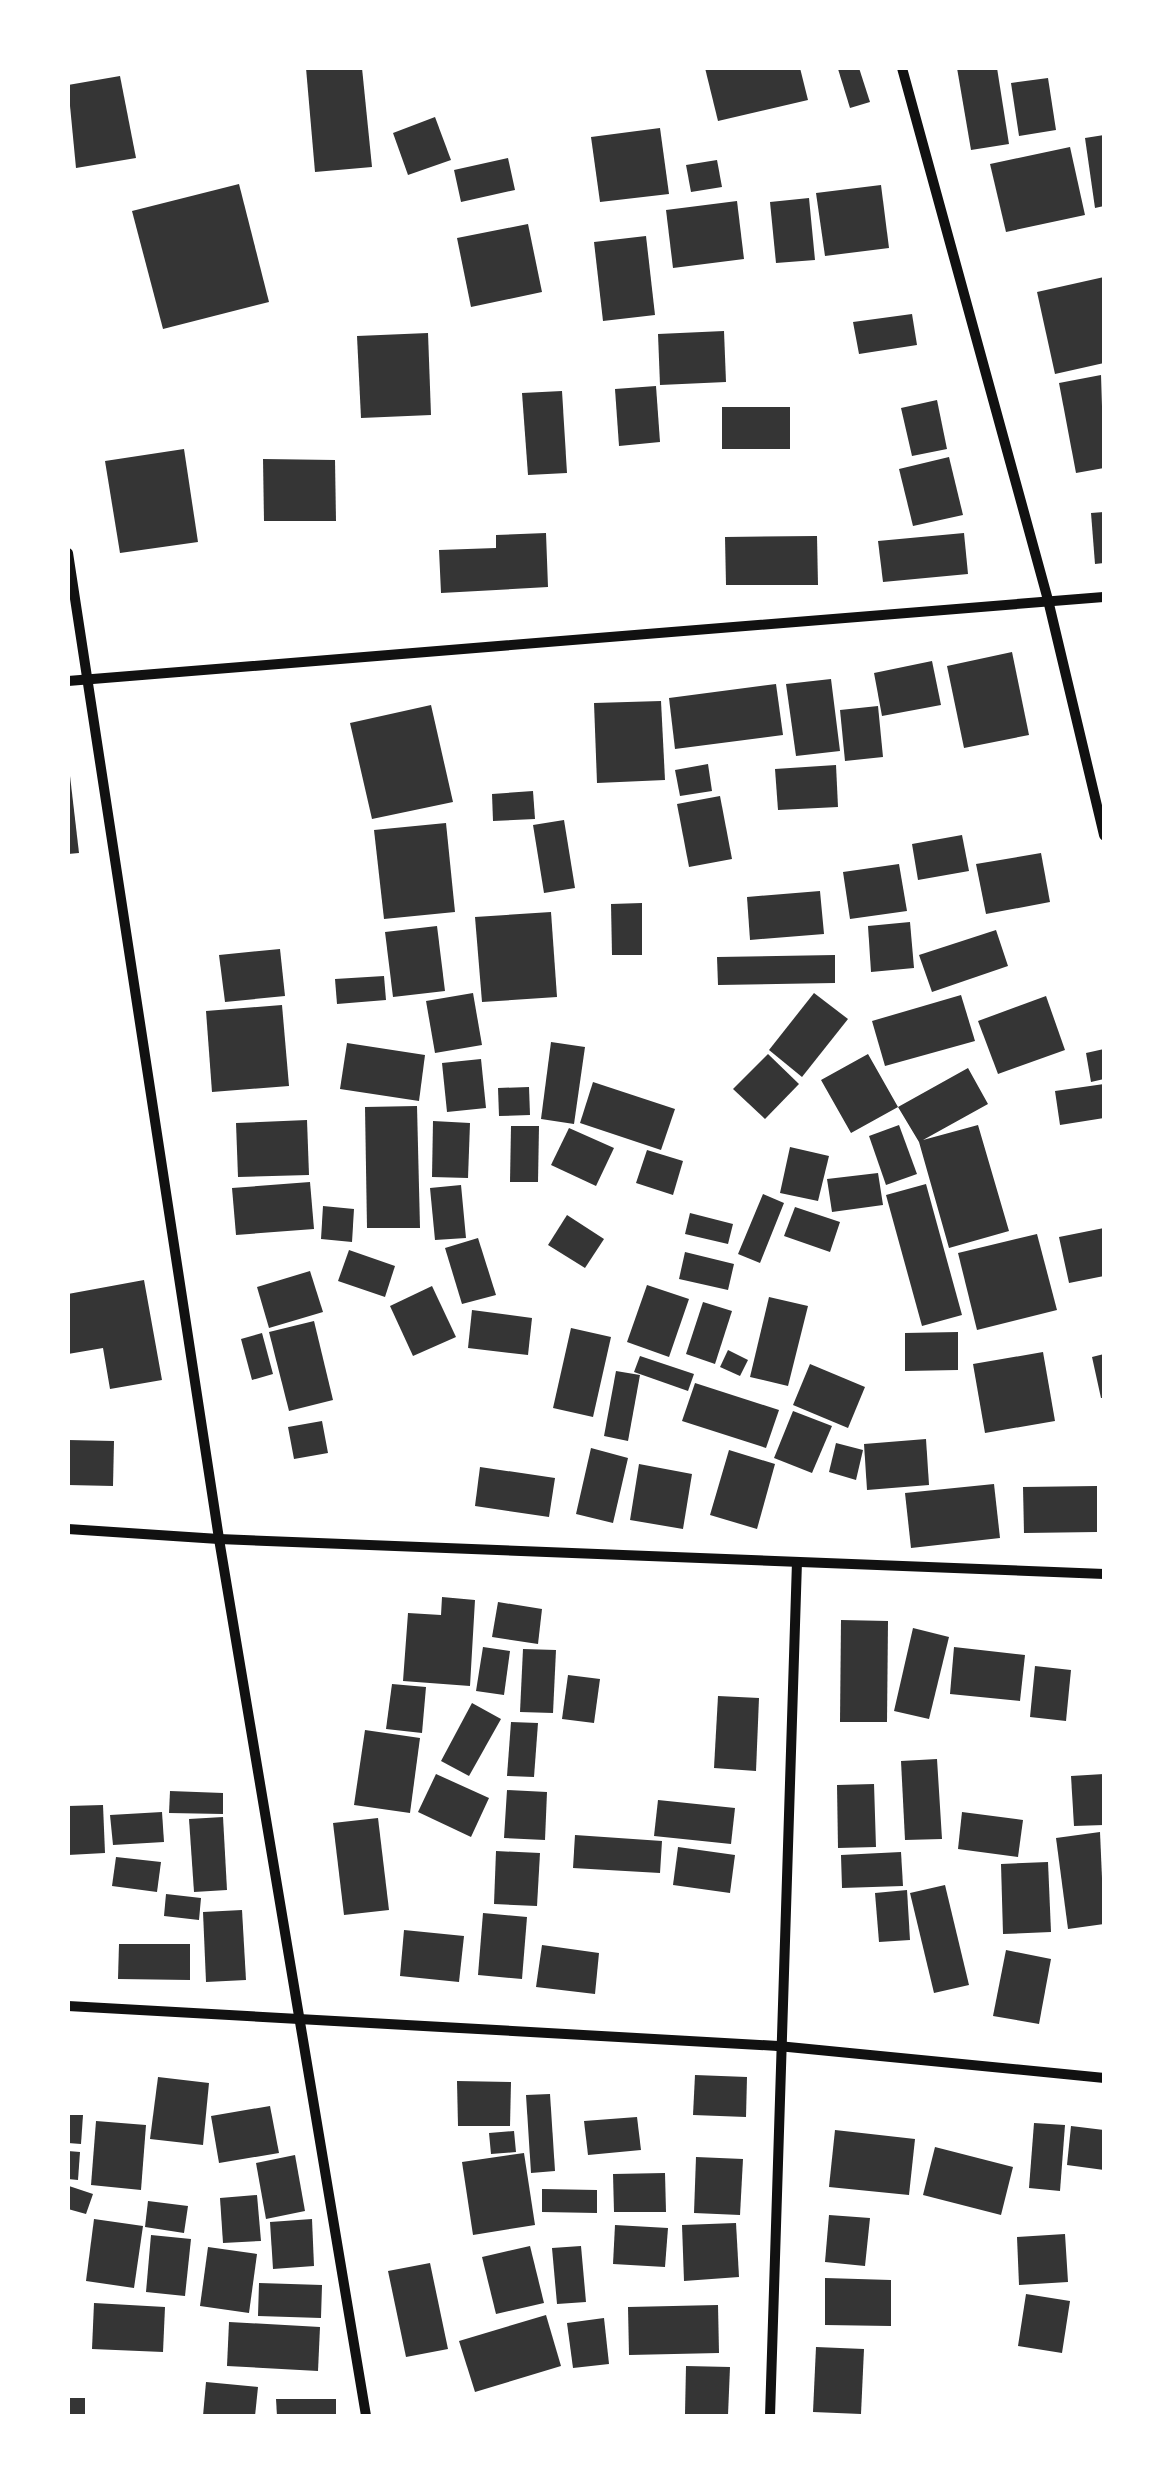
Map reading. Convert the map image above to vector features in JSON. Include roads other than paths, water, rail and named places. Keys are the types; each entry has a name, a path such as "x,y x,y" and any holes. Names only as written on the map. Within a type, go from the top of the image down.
{"street":[{"path":"902,68 1048,600 1104,834"},
{"path":"68,552 219,1540 366,2416"},
{"path":"68,681 1104,597"},
{"path":"68,1529 219,1540 1104,1574"},
{"path":"770,2416 778,2046 797,1562"},
{"path":"68,2006 778,2046 1104,2078"}]}
